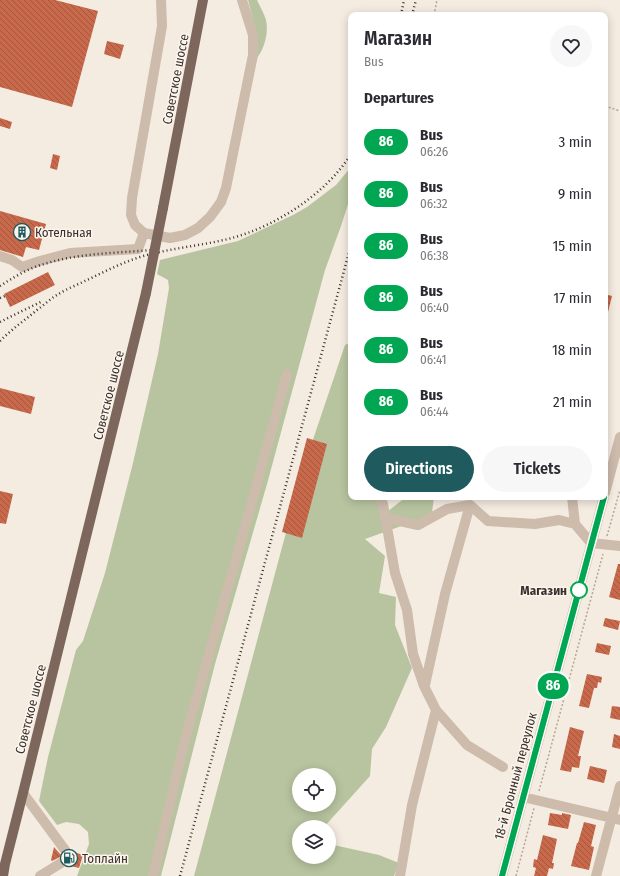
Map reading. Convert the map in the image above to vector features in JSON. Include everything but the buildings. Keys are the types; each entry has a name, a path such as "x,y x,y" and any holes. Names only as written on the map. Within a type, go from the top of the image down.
{"main road":[{"name":"Советское шоссе","path":"5,864 146,292 203,0"},
{"path":"0,873 5,864"},
{"path":"3,876 5,864"}],"street":[{"path":"162,0 162,26 132,198 131,215 135,225 144,233 170,238 185,235 198,228 210,218 221,202 226,188 253,55 253,36 242,0"},
{"path":"0,256 12,260 22,267 70,252 138,248 144,233"},
{"path":"153,876 185,739 287,374"},
{"path":"608,482 620,437"},
{"path":"381,500 386,518 395,573 407,610 414,654 424,686 436,710 467,745 503,767"},
{"path":"572,500 575,524 591,543 620,546"},
{"name":"18-й Бронный переулок","path":"502,876 603,500"},
{"path":"386,518 418,525 447,509 470,504"},
{"path":"470,504 488,521 535,524 559,520 575,524"},
{"path":"424,686 445,594 470,504"},
{"path":"400,876 412,805 436,710"},
{"path":"596,876 616,819 620,786"},
{"path":"23,793 65,850"},
{"path":"523,797 616,819"},
{"path":"40,876 61,863"}],"path":[{"path":"434,12 437,0"},
{"path":"608,107 620,111"},
{"path":"516,876 620,490"}],"green space":[{"path":"248,0 257,0 267,25 265,41 256,59 255,27"},
{"path":"348,171 348,204 325,270 267,484 215,664 161,876 77,876 89,844 88,832 79,824 66,822 57,825 39,801 48,757 76,650 83,641 105,573 133,463 158,354 169,288 168,280 157,274 160,260 238,241 307,207 336,185"},
{"path":"348,344 348,500 376,500 383,515 402,500 434,500 432,513 421,519 365,539 385,556 379,593 396,597 395,625 412,668 386,727 372,749 370,776 330,820 292,820 292,864 336,864 336,846 379,855 399,863 394,876 194,876 303,469 345,345"}],"railway":[{"path":"402,12 404,0"},
{"path":"413,12 416,0"},
{"path":"0,341 54,297 119,265 151,254 209,243 249,233 282,217 314,195 341,169 348,158"},
{"path":"0,286 27,270 58,260 98,254 153,250"},
{"path":"180,876 348,256"},
{"path":"0,298 5,296"},
{"path":"0,322 43,301"}],"bus line":[{"name":"86","path":"502,876 603,500"}],"place":[{"name":"Котельная","path":"22,232"},
{"name":"Магазин","path":"579,590"},
{"name":"Топлайн","path":"69,858"}]}
